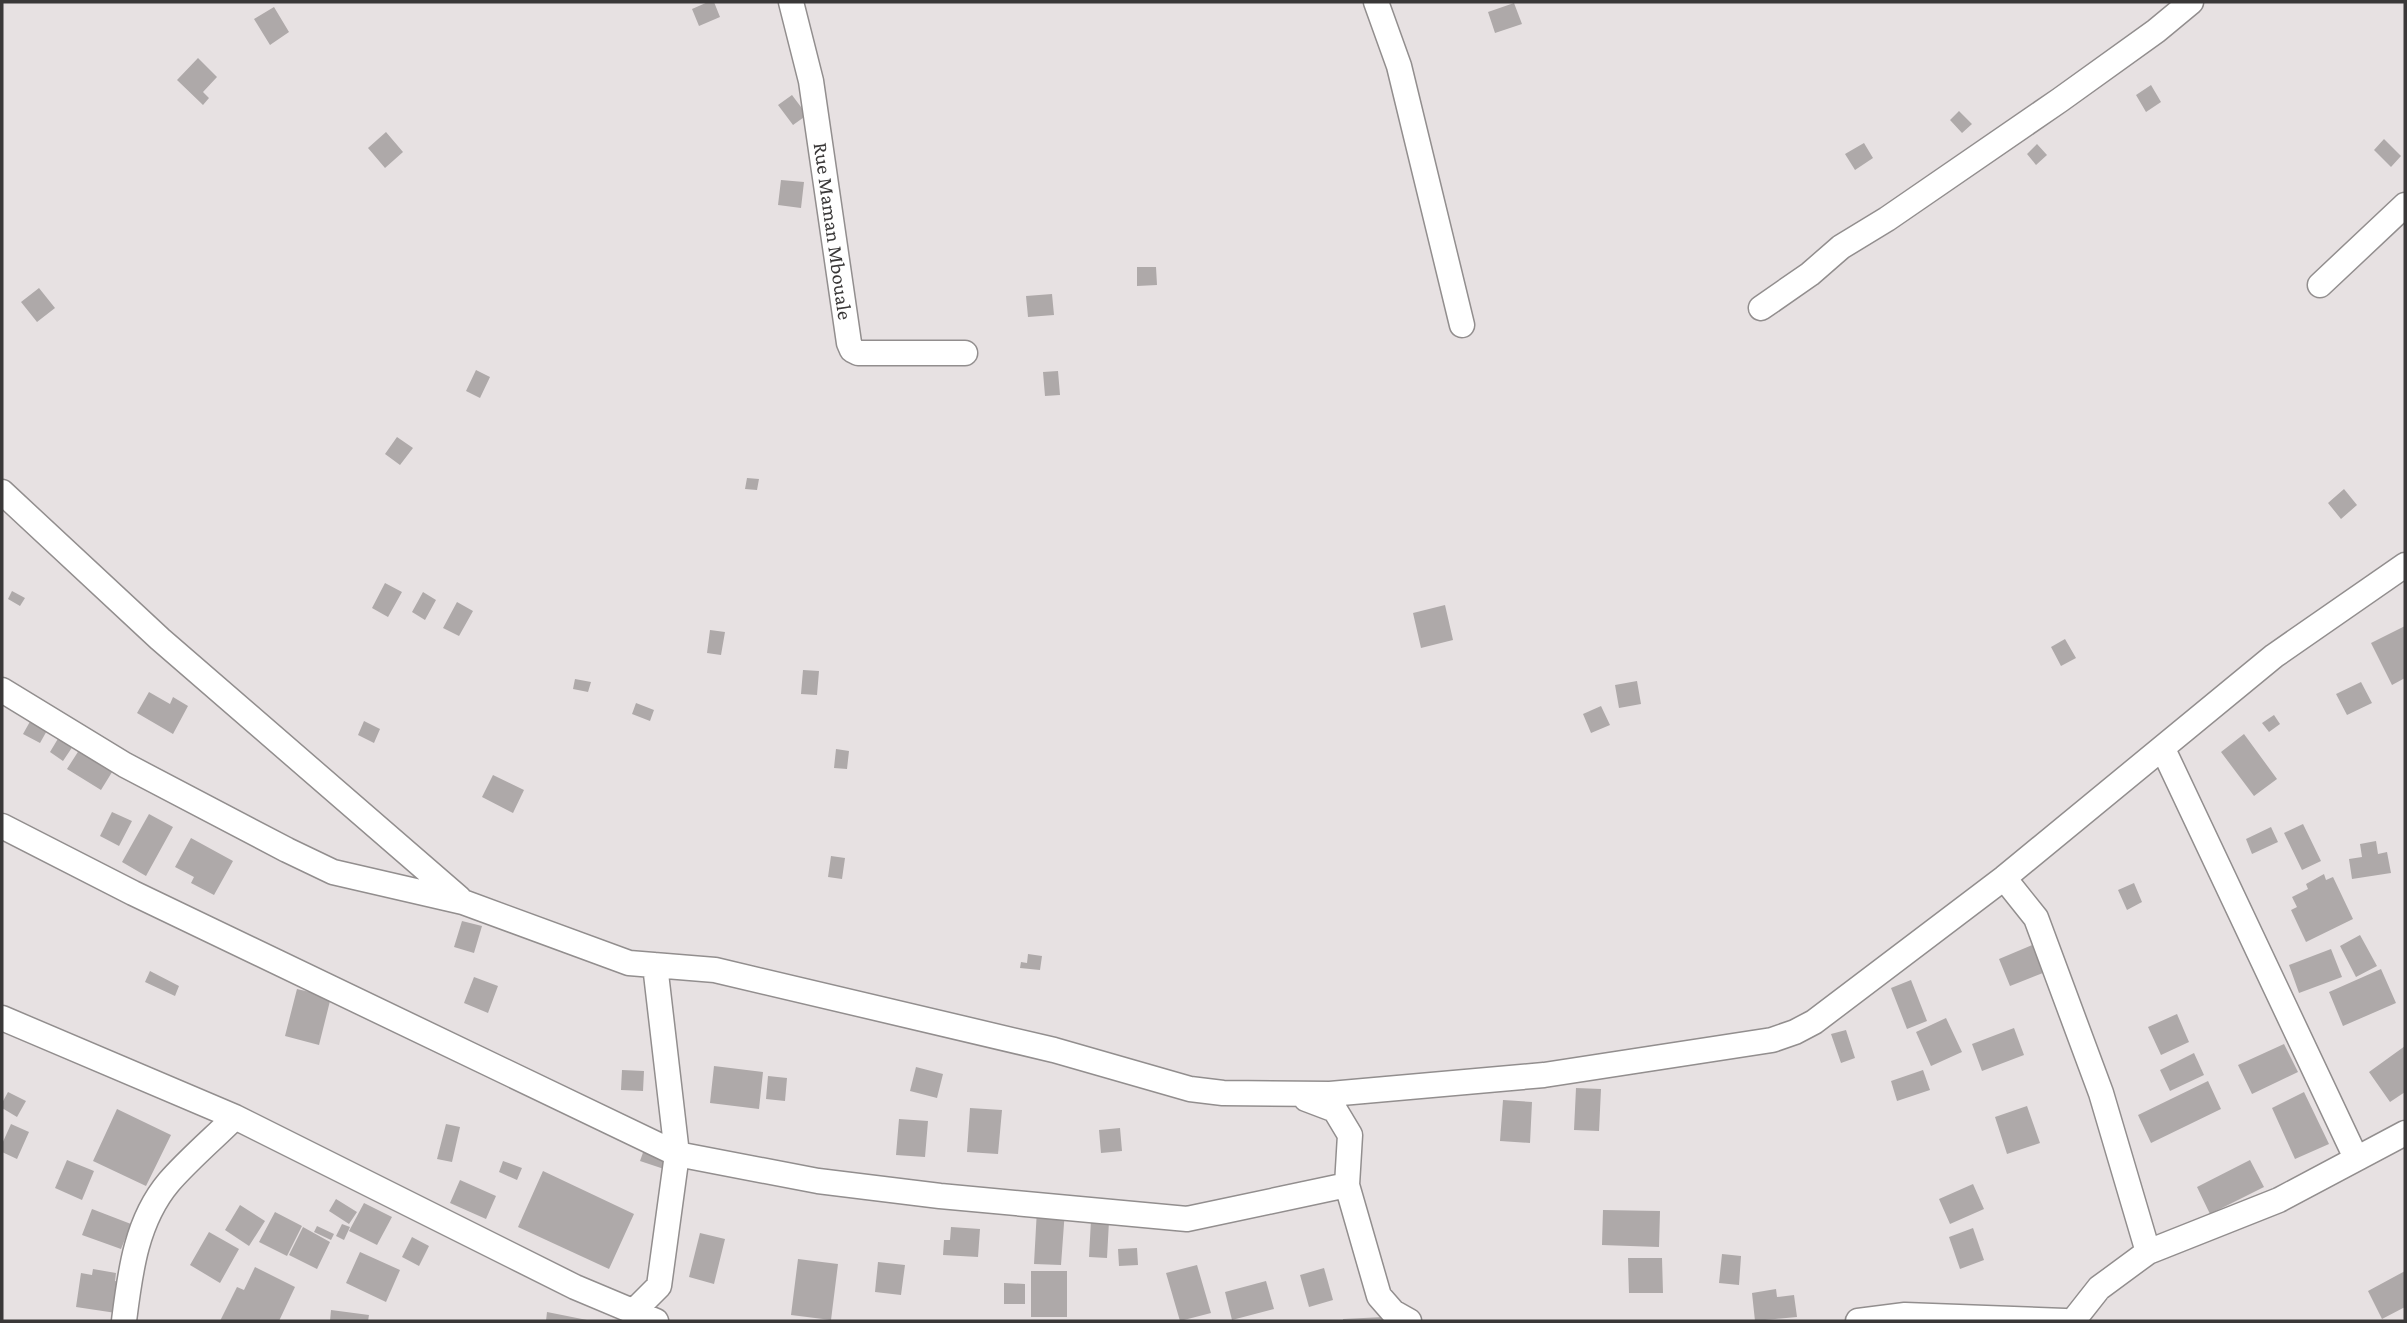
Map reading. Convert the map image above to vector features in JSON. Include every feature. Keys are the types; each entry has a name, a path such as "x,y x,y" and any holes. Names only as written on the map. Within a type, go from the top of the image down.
{"street":[{"name":"Rue Maman Mbouale","path":"791,2 811,81 852,350 858,353 965,353"},
{"path":"1376,2 1399,66 1462,325"},
{"path":"1761,308 1810,275 1840,247 1887,219 2060,100 2156,31 2190,2"},
{"path":"2320,285 2405,205"},
{"path":"2,492 160,639 463,902"},
{"path":"2,690 125,765 333,872 463,902 629,964 715,970 1054,1050 1189,1089 1223,1093 1330,1094 1544,1075 1772,1040 1796,1032 1814,1022 2004,878 2163,750 2274,656 2405,565"},
{"path":"2163,750 2356,1158"},
{"path":"2,826 677,1154 831,1183 954,1198 1187,1219 1347,1185"},
{"path":"2004,878 2036,918 2101,1093 2148,1252"},
{"path":"633,1312 659,1286 677,1154 655,965"},
{"path":"2,1018 235,1117 575,1287 656,1321"},
{"path":"1296,1094 1335,1110 1350,1135 1347,1185 1379,1296 1393,1312 1409,1321"},
{"path":"124,1321 137,1243 156,1202 168,1183 235,1117"},
{"path":"2073,1321 2099,1288 2148,1252 2279,1200 2405,1133"},
{"path":"1858,1321 1905,1315 2066,1321"}],"building":[{"path":"714,2 720,17 699,26 692,9"},
{"path":"1514,3 1522,24 1495,33 1488,12"},
{"path":"274,7 289,32 270,45 254,19"},
{"path":"198,58 217,77 203,92 209,98 203,105 177,80"},
{"path":"2151,85 2161,102 2146,112 2136,95"},
{"path":"792,95 807,115 793,125 778,105"},
{"path":"1959,111 1972,124 1962,133 1950,120"},
{"path":"386,132 403,152 385,168 368,148"},
{"path":"2384,139 2401,156 2391,167 2374,150"},
{"path":"1864,143 1873,158 1855,170 1845,154"},
{"path":"2037,144 2047,155 2036,165 2027,154"},
{"path":"781,180 804,182 801,208 778,205"},
{"path":"1137,267 1156,267 1157,285 1137,286"},
{"path":"39,288 55,308 37,322 21,302"},
{"path":"1052,294 1054,315 1028,317 1026,296"},
{"path":"476,370 490,377 480,398 466,391"},
{"path":"1058,371 1060,395 1045,396 1043,372"},
{"path":"397,437 413,448 400,465 385,454"},
{"path":"747,478 759,479 757,490 745,489"},
{"path":"2344,489 2357,505 2341,519 2328,503"},
{"path":"385,583 402,592 388,617 372,608"},
{"path":"12,591 25,598 20,606 8,599"},
{"path":"423,592 436,600 425,620 412,612"},
{"path":"457,602 473,611 459,636 443,628"},
{"path":"1445,605 1453,640 1421,648 1413,613"},
{"path":"2405,626 2405,678 2392,685 2371,643"},
{"path":"710,630 725,632 721,655 707,653"},
{"path":"2065,639 2076,658 2061,666 2051,647"},
{"path":"803,670 819,671 817,695 801,694"},
{"path":"575,679 591,682 588,692 573,689"},
{"path":"1637,681 1641,704 1619,708 1615,685"},
{"path":"2361,682 2372,703 2347,715 2336,694"},
{"path":"149,692 170,704 173,697 188,706 173,734 137,713"},
{"path":"636,703 654,710 650,721 632,714"},
{"path":"1601,706 1610,725 1591,733 1583,714"},
{"path":"2274,715 2280,724 2269,732 2262,723"},
{"path":"32,718 49,727 40,743 23,734"},
{"path":"364,721 380,729 374,743 358,735"},
{"path":"2244,734 2277,779 2254,796 2221,752"},
{"path":"59,737 73,746 63,761 50,752"},
{"path":"83,744 117,764 101,790 67,769"},
{"path":"836,749 849,751 847,769 834,768"},
{"path":"493,775 524,790 513,813 482,797"},
{"path":"112,812 132,821 119,846 100,836"},
{"path":"149,814 173,827 146,876 122,862"},
{"path":"2303,824 2321,861 2302,870 2284,833"},
{"path":"2271,827 2278,842 2252,854 2246,839"},
{"path":"191,838 233,861 214,895 191,883 194,877 175,867"},
{"path":"2376,841 2378,854 2387,852 2391,873 2352,879 2349,859 2362,857 2360,844"},
{"path":"831,856 845,858 842,879 828,877"},
{"path":"2324,874 2326,880 2333,877 2353,919 2306,942 2291,910 2297,907 2292,897 2308,889 2306,884"},
{"path":"2134,883 2142,902 2127,910 2118,890"},
{"path":"462,921 482,926 474,953 454,947"},
{"path":"2360,935 2377,966 2356,977 2340,946"},
{"path":"2037,943 2048,971 2010,986 1999,959"},
{"path":"2331,949 2342,977 2299,993 2289,965"},
{"path":"1028,954 1042,956 1040,970 1020,968 1021,962 1027,963"},
{"path":"2381,969 2396,1003 2343,1026 2329,992"},
{"path":"150,971 179,986 175,996 145,982"},
{"path":"474,977 498,986 488,1013 464,1003"},
{"path":"1911,980 1927,1021 1907,1029 1891,988"},
{"path":"297,989 331,997 319,1045 285,1036"},
{"path":"2177,1014 2189,1042 2161,1055 2148,1027"},
{"path":"1946,1018 1962,1052 1931,1066 1916,1032"},
{"path":"2014,1028 2024,1055 1982,1071 1972,1044"},
{"path":"1846,1030 1855,1058 1841,1063 1831,1034"},
{"path":"2284,1044 2298,1072 2252,1094 2238,1065"},
{"path":"2405,1046 2405,1092 2390,1102 2369,1072"},
{"path":"2194,1053 2204,1075 2170,1091 2160,1070"},
{"path":"714,1066 763,1072 759,1109 710,1103"},
{"path":"916,1067 943,1074 937,1098 910,1091"},
{"path":"622,1070 644,1071 643,1091 621,1090"},
{"path":"1923,1070 1930,1090 1897,1101 1891,1081"},
{"path":"768,1076 787,1078 785,1101 766,1099"},
{"path":"2208,1081 2221,1109 2151,1143 2138,1115"},
{"path":"1576,1088 1601,1089 1599,1131 1574,1130"},
{"path":"8,1092 26,1101 17,1117 2,1108"},
{"path":"2304,1092 2329,1144 2295,1159 2272,1108"},
{"path":"1503,1100 1532,1102 1530,1143 1500,1141"},
{"path":"2027,1106 2040,1143 2007,1154 1995,1117"},
{"path":"970,1108 1002,1110 998,1154 967,1152"},
{"path":"117,1109 171,1135 146,1186 93,1161"},
{"path":"899,1119 928,1121 925,1157 896,1155"},
{"path":"11,1124 29,1132 17,1159 2,1152 2,1144"},
{"path":"446,1124 460,1127 452,1162 437,1159"},
{"path":"1120,1128 1122,1151 1101,1153 1099,1130"},
{"path":"646,1144 670,1152 664,1169 640,1161"},
{"path":"67,1160 94,1171 82,1200 55,1188"},
{"path":"2250,1160 2264,1187 2210,1214 2197,1187"},
{"path":"503,1161 522,1168 517,1180 499,1172"},
{"path":"543,1171 634,1214 609,1269 518,1227"},
{"path":"460,1180 496,1196 486,1219 450,1203"},
{"path":"1973,1184 1984,1209 1950,1224 1939,1199"},
{"path":"336,1199 357,1212 349,1224 329,1211"},
{"path":"364,1203 392,1217 377,1245 349,1231"},
{"path":"240,1205 265,1221 249,1246 225,1230"},
{"path":"92,1209 131,1224 121,1249 82,1235"},
{"path":"1037,1209 1065,1210 1061,1265 1034,1264"},
{"path":"1603,1210 1660,1211 1659,1247 1602,1245"},
{"path":"275,1212 302,1226 287,1256 259,1242"},
{"path":"1091,1220 1109,1221 1107,1258 1089,1257"},
{"path":"342,1224 350,1227 344,1240 336,1236"},
{"path":"317,1226 334,1234 331,1240 314,1232"},
{"path":"303,1227 330,1242 317,1269 289,1255"},
{"path":"951,1227 980,1229 978,1257 943,1255 944,1240 950,1240"},
{"path":"1973,1228 1984,1260 1960,1269 1949,1237"},
{"path":"209,1232 239,1249 220,1283 190,1265"},
{"path":"700,1233 725,1239 714,1284 689,1277"},
{"path":"412,1237 429,1246 419,1266 402,1257"},
{"path":"1137,1248 1138,1265 1119,1266 1118,1249"},
{"path":"360,1252 400,1270 386,1302 346,1283"},
{"path":"1722,1254 1741,1256 1739,1285 1719,1283"},
{"path":"1628,1258 1662,1258 1663,1293 1629,1293"},
{"path":"798,1259 838,1264 831,1320 791,1315"},
{"path":"878,1262 905,1265 901,1295 875,1292"},
{"path":"1197,1265 1211,1313 1180,1321 1166,1273"},
{"path":"255,1267 295,1287 279,1321 220,1321 237,1287 244,1290"},
{"path":"1324,1268 1333,1300 1309,1307 1300,1275"},
{"path":"93,1269 116,1273 115,1281 121,1282 116,1313 76,1307 81,1273 92,1275"},
{"path":"1031,1271 1067,1271 1067,1317 1031,1317"},
{"path":"2405,1271 2405,1307 2382,1319 2368,1291"},
{"path":"1266,1281 1274,1309 1232,1320 1225,1292"},
{"path":"1004,1283 1025,1284 1025,1304 1004,1304"},
{"path":"1776,1289 1777,1297 1794,1295 1797,1317 1755,1321 1752,1293"},
{"path":"331,1310 369,1315 368,1321 330,1321"},
{"path":"547,1312 587,1320 587,1321 546,1321"},
{"path":"1384,1317 1384,1321 1343,1321 1343,1319"}]}
